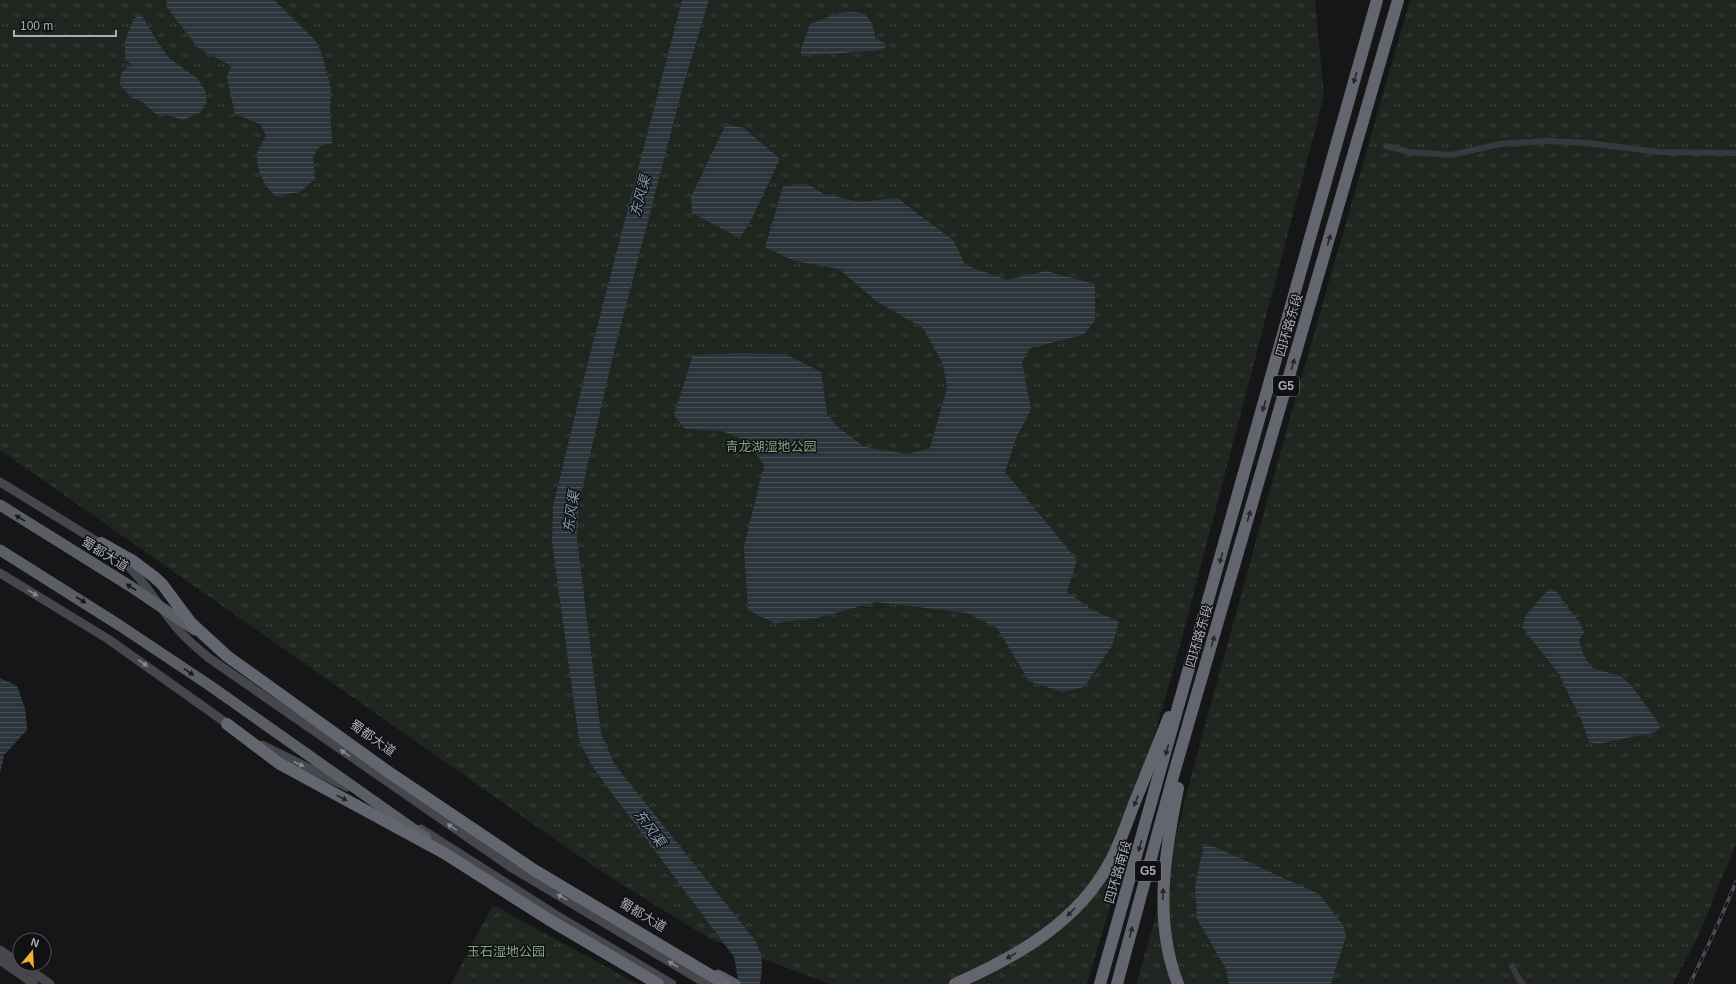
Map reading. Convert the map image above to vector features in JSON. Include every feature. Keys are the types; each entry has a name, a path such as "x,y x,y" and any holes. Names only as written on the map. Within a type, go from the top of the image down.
{"highway":[{"name":"四环路东段","path":"1162,768 1362,54 1375,0"},
{"name":"四环路东段","path":"1178,774 1204,669 1398,0"},
{"name":"蜀都大道","path":"0,506 153,601 443,804 510,849 651,936 735,984"},
{"path":"101,543 133,561 162,584 191,623 227,656 387,771 534,870 719,983"},
{"path":"0,550 107,617 209,685 406,825 553,920 661,984"},
{"path":"970,984 993,967 1045,936 1068,916 1090,892 1111,861 1191,664"},
{"path":"227,724 280,764 444,853 548,919 658,984"},
{"name":"四环路南段","path":"1100,984 1162,768"},
{"path":"1176,979 1166,938 1163,901 1165,865 1178,774"},
{"name":"G5","path":"1117,984 1178,774"},
{"path":"955,984 993,967"}],"main road":[{"path":"0,482 101,543"},
{"path":"0,573 108,639 227,724 295,763 339,782 395,813 556,915 672,984"},
{"path":"0,950 12,958"},
{"path":"0,960 34,984"},
{"path":"32,972 50,984"}],"street":[{"path":"1386,146 1410,152 1451,155 1500,144 1548,141 1587,143 1659,152 1736,153"},
{"path":"1512,966 1523,984"}],"green space":[{"name":"青龙湖湿地公园","path":"0,0 1315,0 1324,96 1174,668 1127,827 1119,876 1087,984 830,984 710,939 599,870 0,450"},
{"path":"1410,0 1736,0 1736,844 1698,937 1673,984 1136,984 1158,908 1193,769 1293,407"},
{"name":"玉石湿地公园","path":"493,905 638,984 451,984"}],"water":[{"path":"167,0 274,0 315,40 323,57 331,88 330,110 332,143 320,146 313,157 315,179 300,192 276,196 268,188 262,178 257,162 257,154 266,135 260,124 235,114 227,77 231,66 198,48 166,6"},
{"name":"东风渠","path":"682,0 709,0 683,86 615,348 579,502 577,539 601,734 615,765 754,939 760,951 762,961 760,984 739,984 734,957 594,769 579,740 552,542 553,506 587,366"},
{"path":"855,12 865,14 871,22 876,38 887,45 883,50 801,56 801,49 810,24 839,13"},
{"path":"141,14 160,46 170,59 197,78 205,90 207,102 201,112 183,120 167,115 156,114 144,103 131,97 120,85 121,73 131,64 125,59 125,41 133,20"},
{"path":"726,124 744,128 780,159 752,218 740,238 692,213 691,197"},
{"path":"807,184 824,194 859,202 897,198 954,241 965,265 1007,280 1046,271 1095,284 1095,321 1083,335 1030,348 1022,362 1031,410 1017,436 1005,472 1077,560 1067,592 1089,608 1119,622 1112,646 1084,687 1062,692 1029,681 997,628 967,613 876,602 817,618 775,623 748,610 744,546 764,465 748,441 722,431 685,429 674,415 693,355 737,353 785,354 821,372 827,414 838,427 865,447 907,454 930,448 947,388 943,364 923,328 876,301 839,269 795,261 765,247 783,186"},
{"path":"1549,589 1554,590 1559,594 1567,607 1578,620 1584,632 1579,640 1584,656 1589,664 1595,669 1621,677 1628,683 1657,721 1660,728 1655,732 1598,744 1589,742 1580,717 1558,673 1522,627 1526,615"},
{"path":"0,678 17,686 25,708 27,730 4,755 0,774"},
{"path":"1204,844 1217,848 1319,894 1343,925 1346,936 1331,984 1229,984 1226,969 1197,919 1195,885"}],"railway":[{"path":"1690,984 1736,882"}]}
